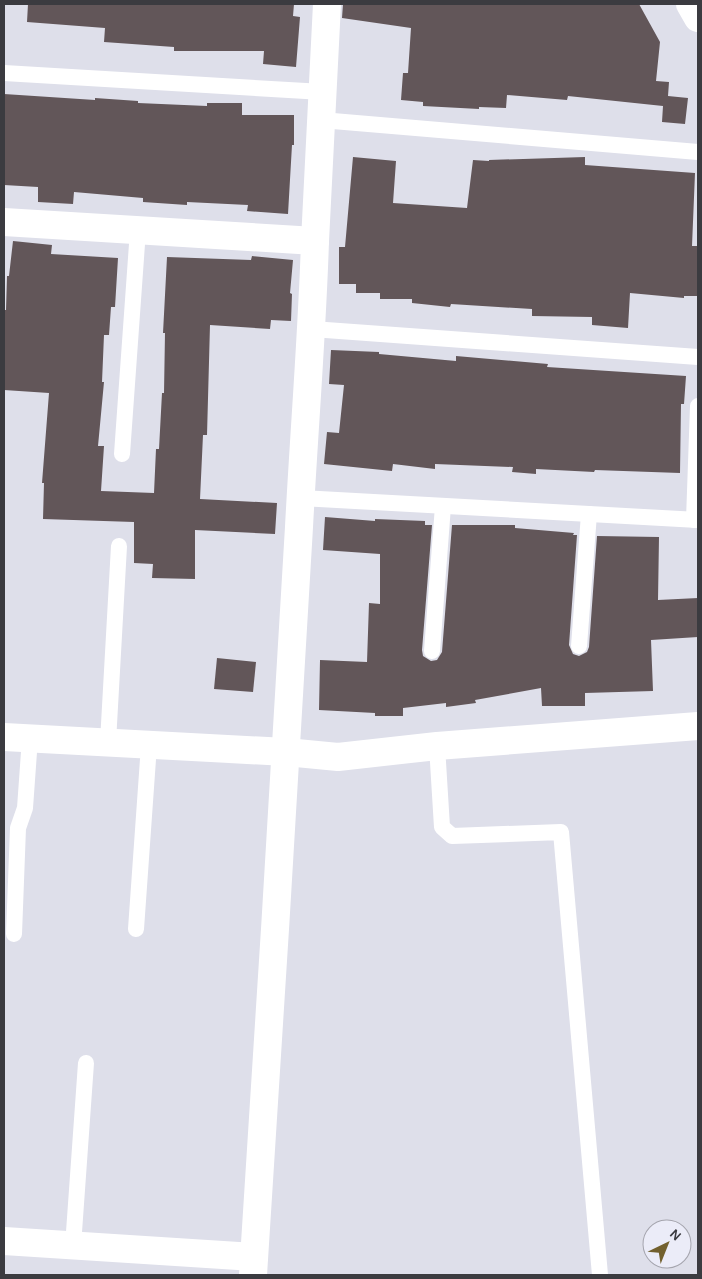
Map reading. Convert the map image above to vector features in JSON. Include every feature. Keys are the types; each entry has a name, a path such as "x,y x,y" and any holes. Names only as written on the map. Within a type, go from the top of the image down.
{"street":[{"path":"4,1241 74,1246 254,1266 312,329 327,4"},
{"path":"690,4 698,18"},
{"path":"4,222 315,241"},
{"path":"17,737 286,752 338,757 437,746 698,726"}],"lane":[{"path":"4,73 323,92"},
{"path":"321,120 698,152"},
{"path":"122,454 138,230"},
{"path":"312,329 698,357"},
{"path":"301,498 696,520 698,406"},
{"path":"432,650 443,506"},
{"path":"579,646 589,514"},
{"path":"108,742 119,546"},
{"path":"14,934 18,828 25,808 17,737"},
{"path":"136,929 149,745"},
{"path":"437,746 442,827 452,836 561,832 600,1275"},
{"path":"74,1246 86,1063"}],"building":[{"path":"28,4 294,4 293,16 300,17 296,67 263,64 264,51 174,51 174,47 104,42 105,28 27,22"},
{"path":"343,4 639,4 660,42 656,81 669,82 668,96 688,98 685,124 662,122 663,106 568,96 567,100 507,95 506,108 479,107 479,109 423,106 423,102 401,100 403,73 408,73 411,28 342,18"},
{"path":"4,94 207,106 207,103 242,103 242,115 294,115 294,145 292,145 288,214 247,211 248,205 187,202 187,205 143,202 143,198 74,192 73,204 38,202 38,187 4,185"},
{"path":"353,157 396,161 393,203 467,208 473,160 585,157 585,165 695,173 692,246 698,246 698,296 684,296 684,298 630,293 628,328 592,325 592,317 532,316 532,309 451,304 450,307 412,303 412,299 380,299 380,293 356,293 356,284 339,284 339,247 345,247"},
{"path":"13,241 52,245 51,254 118,258 115,307 111,307 109,335 104,335 102,382 104,382 98,446 104,446 101,491 154,493 156,449 159,449 162,393 164,393 165,333 163,333 167,257 251,260 252,256 293,260 290,293 292,294 291,321 271,320 270,329 210,325 207,435 203,435 200,499 277,503 275,534 195,530 195,579 152,578 153,564 134,563 134,522 43,519 44,483 42,483 49,393 4,390 4,310 6,310 7,276 9,276"},
{"path":"331,350 379,352 379,354 456,361 456,356 548,364 547,367 686,376 684,404 681,404 680,473 536,469 536,474 512,472 513,467 435,464 435,469 393,464 392,471 324,464 327,432 339,433 344,385 329,384"},
{"path":"325,517 375,521 375,519 425,521 425,525 432,525 422,650 423,656 431,661 437,660 442,652 452,525 515,525 515,528 574,533 573,535 577,535 569,645 573,654 579,656 587,652 589,647 597,536 659,537 658,600 698,598 698,637 651,640 653,691 585,693 585,706 542,706 541,688 475,700 476,703 446,707 446,703 403,708 403,716 375,716 375,713 319,710 320,660 367,662 369,603 380,604 380,554 323,550"},
{"path":"217,658 256,662 253,692 214,689"}]}
